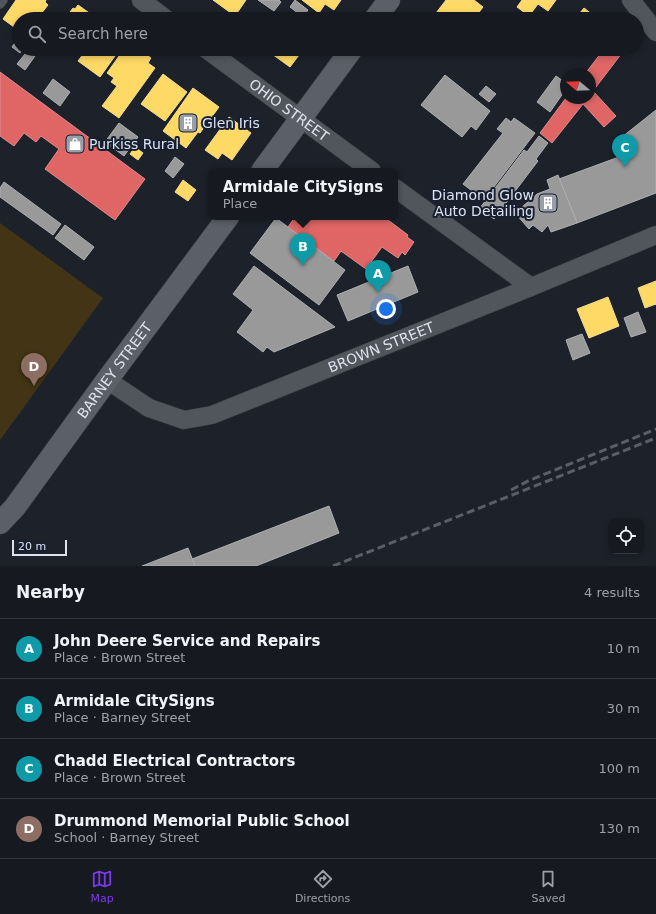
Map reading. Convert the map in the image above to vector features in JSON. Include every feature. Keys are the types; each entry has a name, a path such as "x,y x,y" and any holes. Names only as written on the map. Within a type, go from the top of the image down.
{"street":[{"path":"141,0 157,12"},
{"path":"380,12 389,0"},
{"path":"631,0 640,12"},
{"path":"644,17 656,32"},
{"name":"OHIO STREET","path":"215,56 368,168"},
{"path":"264,168 347,56"},
{"path":"398,190 531,286"},
{"name":"BARNEY STREET","path":"0,523 16,507 107,380 226,220"},
{"name":"BROWN STREET","path":"107,380 149,408 184,420 212,415 656,235"}],"lane":[{"path":"0,4 3,0"}],"shaded area":[{"path":"0,223 103,298 0,440"}],"building: Homes":[{"path":"16,0 46,0 45,2 48,5 42,12 12,12 12,26 3,19"},
{"path":"213,0 246,0 238,12 230,12"},
{"path":"302,0 341,0 334,10 325,4 320,12"},
{"path":"446,0 474,0 483,7 479,12 437,12"},
{"path":"522,0 556,0 548,11 538,4 532,12 524,12 517,7"},
{"path":"78,5 88,12 70,12 73,8 75,9"},
{"path":"584,8 589,12 581,12"},
{"path":"82,56 115,56 100,77 78,61"},
{"path":"119,56 148,56 151,58 148,63 155,68 119,118 102,106 117,86 111,82 114,78 107,73"},
{"path":"275,56 298,56 290,67"},
{"path":"163,74 187,92 165,121 141,104"},
{"name":"Glen Iris","path":"193,88 219,107 200,133 198,132 186,148 163,131"},
{"path":"229,117 251,133 232,160 222,153 218,159 205,150"},
{"path":"135,147 143,153 138,160 130,154"},
{"path":"183,180 196,190 188,201 175,192"},
{"path":"656,281 656,304 645,308 638,288"},
{"path":"608,297 619,326 589,338 577,309"}],"building: Shops":[{"path":"599,56 620,56 596,87 596,68 590,68"},
{"name":"Purkiss Rural","path":"0,72 145,179 115,220 45,169 59,149 41,136 36,142 24,133 14,146 0,136"},
{"path":"596,94 616,116 604,127 583,104 596,104"},
{"path":"562,104 583,104 552,143 540,133"},
{"path":"293,220 388,220 408,235 407,237 414,242 405,255 402,252 398,258 382,247 366,269 341,251 334,261 288,227"}],"building: Industry":[{"path":"258,0 279,0 281,2 274,11"},
{"path":"295,0 308,10 307,12 296,12 290,7"},
{"path":"23,56 35,56 25,70 17,64"},
{"path":"445,75 490,111 476,130 471,126 462,137 421,105"},
{"path":"556,76 560,79 560,98 550,112 537,102"},
{"path":"53,79 70,92 60,106 43,93"},
{"path":"486,86 496,94 489,102 479,94"},
{"path":"656,110 656,193 577,223 559,179 627,154 617,141"},
{"path":"506,118 511,122 514,118 535,133 484,200 463,184 503,133 497,129"},
{"path":"119,123 138,137 124,156 105,142"},
{"path":"539,136 548,143 536,159 538,161 494,219 480,208 524,150 527,152"},
{"path":"175,157 184,164 173,178 165,171"},
{"name":"Diamond Glow Auto Detailing","path":"558,175 577,223 551,232 548,225 542,232 533,225 529,229 515,213 537,194 550,189 547,180"},
{"path":"4,182 61,224 53,235 0,197 0,188"},
{"path":"275,220 279,220 345,270 319,305 250,253"},
{"path":"65,225 94,247 84,260 55,238"},
{"path":"254,266 335,327 274,352 267,347 263,352 237,332 253,310 233,294"},
{"path":"408,266 418,292 348,321 337,295"},
{"path":"638,312 646,332 631,337 624,318"},
{"path":"582,334 590,353 573,360 566,340"},
{"path":"329,506 339,533 256,566 195,566 192,559"},
{"path":"188,548 195,566 142,566"}],"railway":[{"path":"511,490 530,480 656,429"},
{"path":"333,566 656,438"}],"place":[{"name":"Glen Iris","path":"188,123"},
{"name":"Purkiss Rural","path":"75,144"},
{"name":"Chadd Electrical Contractors","path":"625,167"},
{"name":"Diamond Glow Auto Detailing","path":"548,203"},
{"name":"Armidale CitySigns","path":"303,266"},
{"name":"John Deere Service and Repairs","path":"378,293"},
{"name":"Drummond Memorial Public School","path":"34,386"}]}
